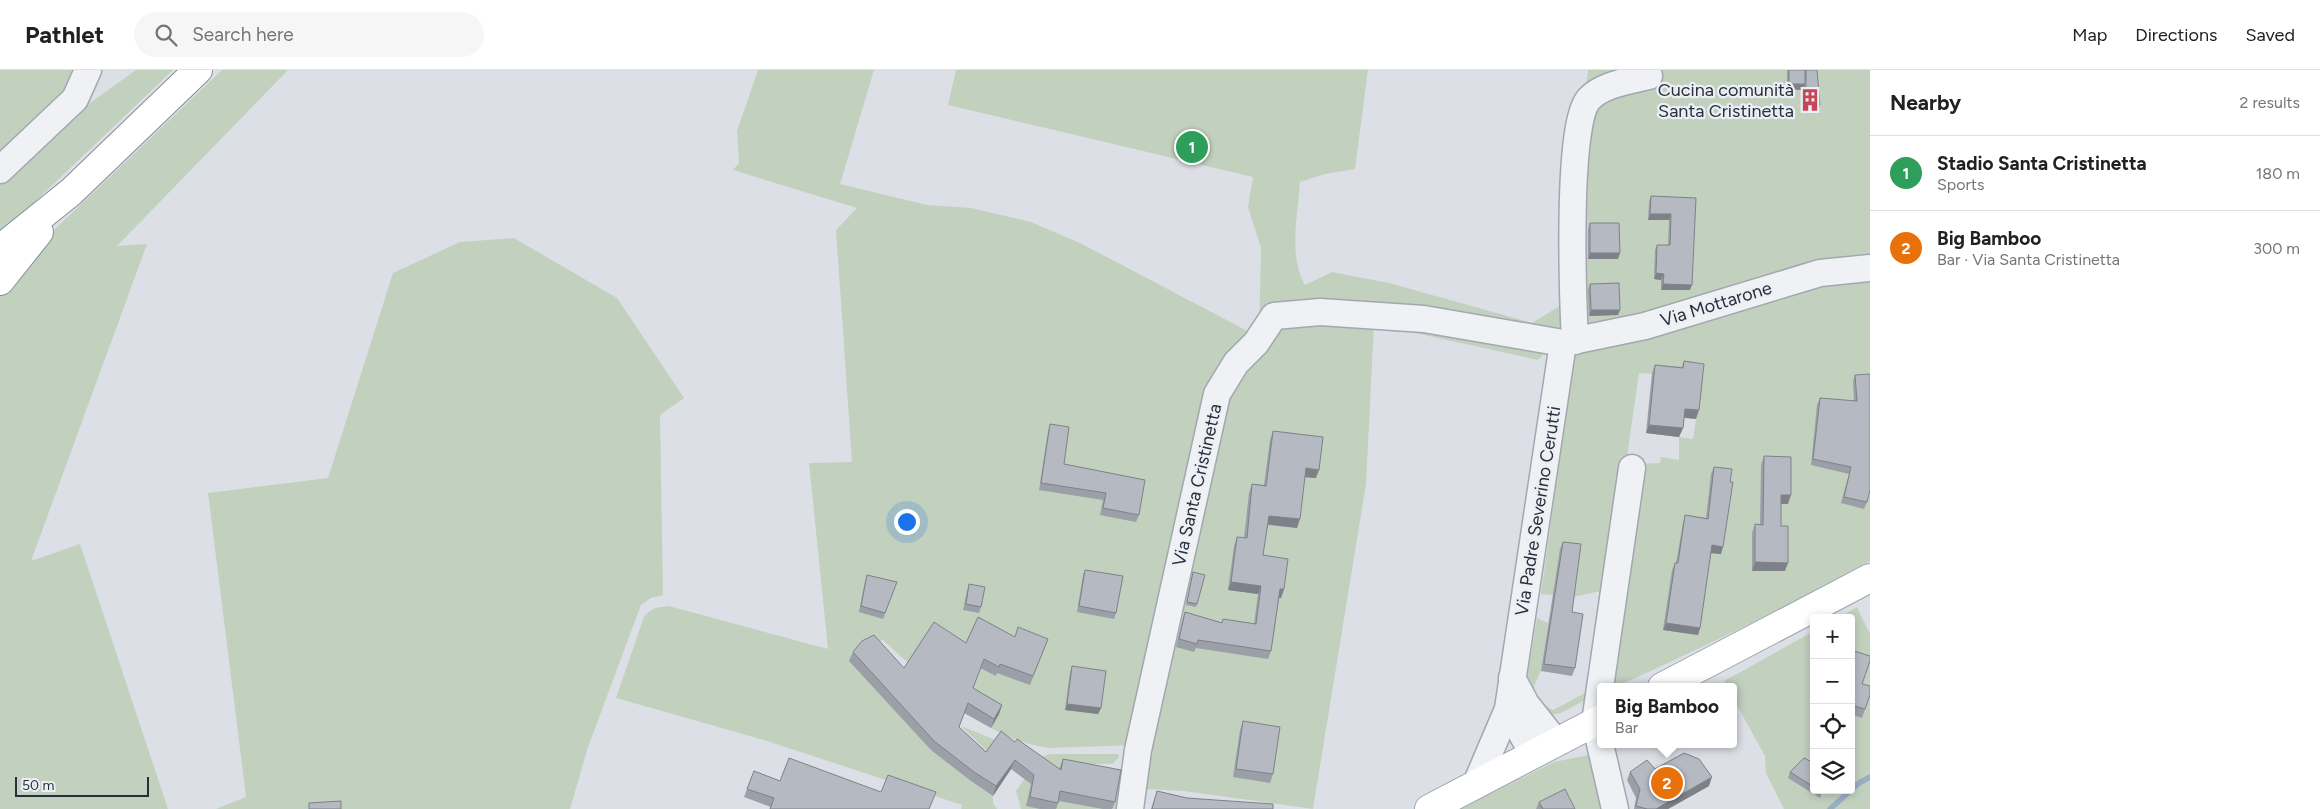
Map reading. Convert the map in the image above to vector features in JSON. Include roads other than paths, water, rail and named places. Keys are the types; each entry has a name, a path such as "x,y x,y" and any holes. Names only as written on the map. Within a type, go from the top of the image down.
{"main road":[{"path":"0,249 71,192 198,70"},
{"path":"0,280 71,192"},
{"path":"1670,683 1870,578"},
{"path":"1429,809 1597,721"}],"street":[{"path":"0,170 75,99 88,70"},
{"name":"Via Padre Severino Cerutti","path":"1476,784 1508,709 1569,342 1572,236 1579,119 1588,99 1610,86 1649,76"},
{"name":"Via Mottarone","path":"1569,342 1645,326 1820,273 1870,268"},
{"name":"Via Santa Cristinetta","path":"1130,809 1138,750 1217,394 1236,363 1256,343 1274,316 1320,312 1424,319 1569,342"},
{"path":"1603,683 1632,468"},
{"path":"1512,678 1526,704 1544,748"},
{"path":"1508,709 1544,748"},
{"path":"1603,748 1615,809"}],"waterway":[{"path":"1830,809 1859,783 1870,777"}],"place":[{"name":"Cucina comunità Santa Cristinetta","path":"1810,100"},
{"name":"Stadio Santa Cristinetta","path":"1192,147"},
{"name":"Big Bamboo","path":"1667,783"}]}
